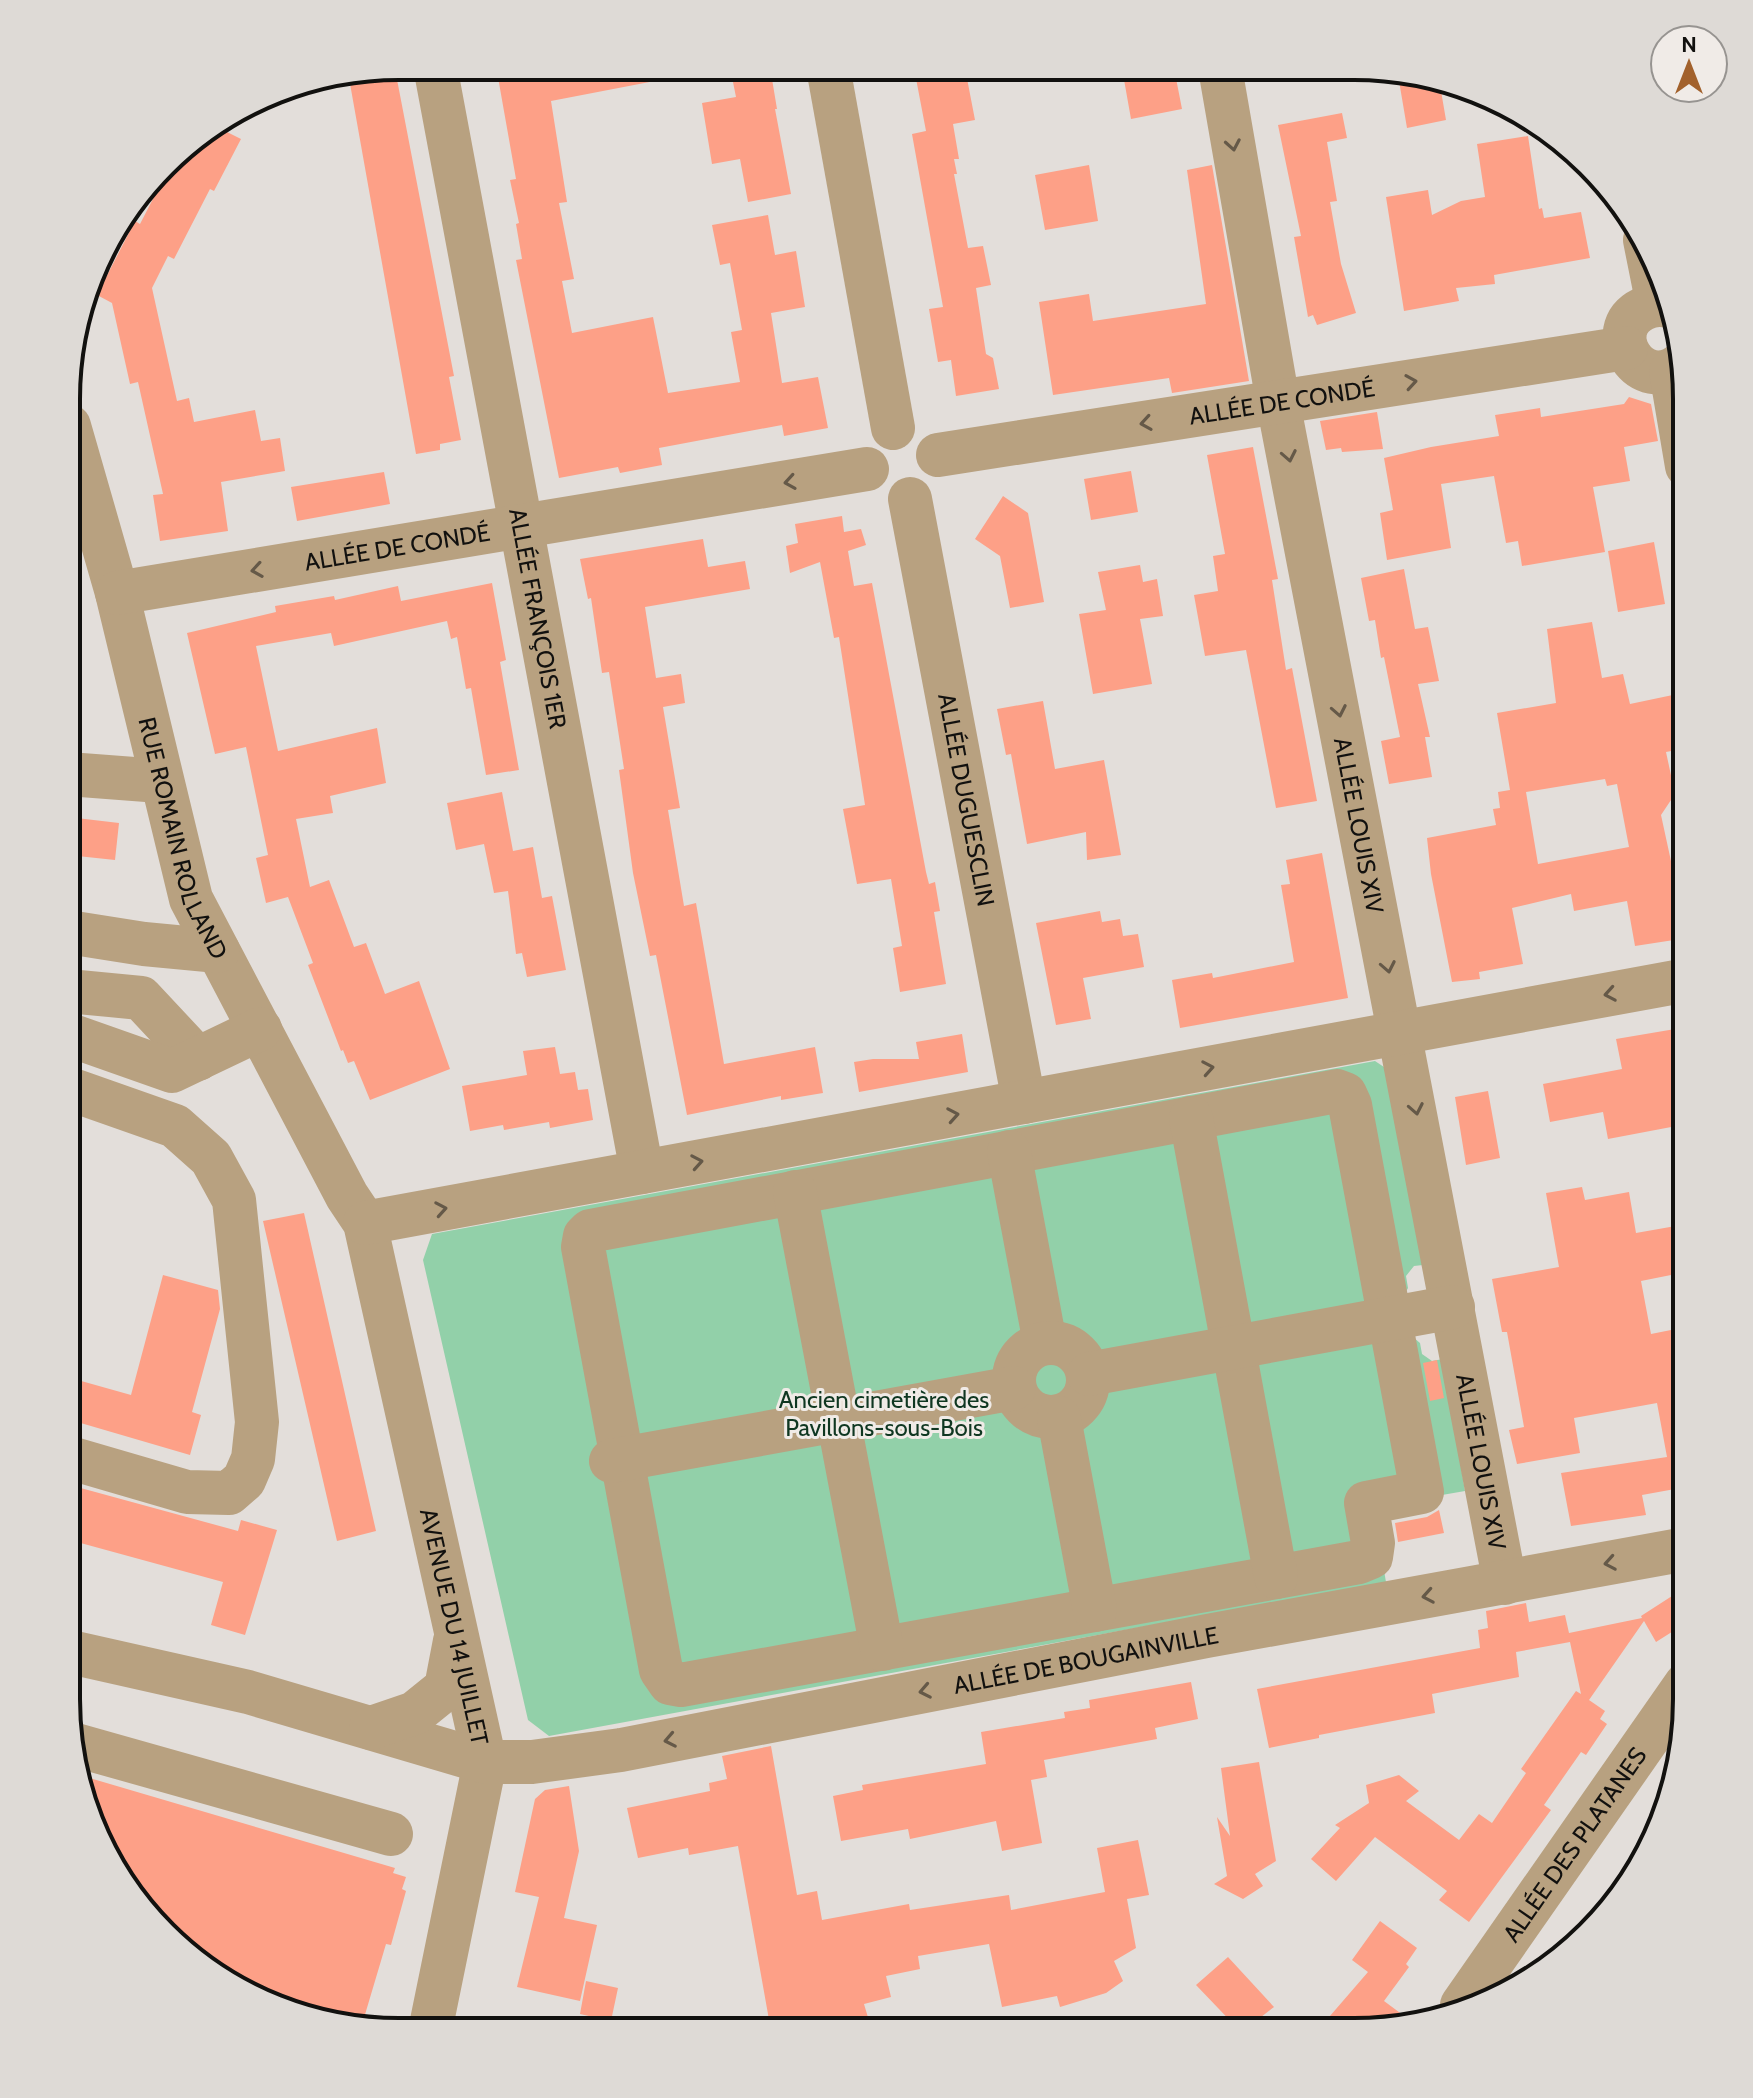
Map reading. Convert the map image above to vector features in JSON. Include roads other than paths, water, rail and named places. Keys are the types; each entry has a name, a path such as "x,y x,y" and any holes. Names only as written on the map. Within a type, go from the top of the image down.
{"street":[{"name":"ALLÉE FRANÇOIS 1ER","path":"438,80 642,1172"},
{"path":"830,80 893,428"},
{"name":"ALLÉE LOUIS XIV","path":"1222,80 1278,402 1505,1583"},
{"path":"1659,307 1638,311 1631,318 1624,338 1626,348 1639,367 1660,373 1671,369"},
{"name":"ALLÉE DE CONDÉ","path":"938,455 1626,348"},
{"path":"904,426 926,435 938,455 936,478 929,487 910,499 887,496 870,481 866,459 875,439 893,428 904,426"},
{"name":"RUE ROMAIN ROLLAND","path":"80,464 117,593 191,899 347,1196 365,1223"},
{"name":"ALLÉE DE CONDÉ","path":"117,593 867,469"},
{"name":"ALLÉE DUGUESCLIN","path":"910,499 1024,1102"},
{"path":"80,775 160,781"},
{"path":"80,934 218,951"},
{"path":"365,1223 1673,983"},
{"path":"80,992 141,998 198,1059"},
{"path":"80,1039 172,1071 260,1029"},
{"path":"1331,1092 1345,1094 1350,1105 1422,1492 1366,1503 1373,1549 1367,1560 681,1685 670,1683 661,1670 616,1460 583,1247 585,1236 604,1227 1009,1152 1331,1092"},
{"path":"80,1093 175,1126 211,1158 234,1200 257,1422 253,1459 244,1480 229,1493 187,1492 80,1461"},
{"path":"1191,1118 1276,1577"},
{"path":"1009,1152 1045,1343"},
{"path":"795,1192 882,1649"},
{"name":"AVENUE DU 14 JUILLET","path":"365,1223 485,1762 433,2018"},
{"path":"1089,1374 1453,1307"},
{"path":"1045,1343 1068,1347 1078,1354 1089,1374 1085,1397 1070,1414 1059,1418 1036,1415 1018,1399 1014,1388 1017,1365 1034,1347 1045,1343"},
{"path":"616,1460 1014,1388"},
{"path":"1059,1418 1095,1610"},
{"name":"ALLÉE DE BOUGAINVILLE","path":"248,1692 485,1762 532,1762 621,1750 1207,1636 1673,1551"},
{"path":"80,1628 248,1692"},
{"path":"371,1728 415,1713 446,1688 456,1638"},
{"path":"80,1654 248,1692"},
{"name":"ALLÉE DES PLATANES","path":"1467,1997 1673,1703"},
{"path":"84,1747 391,1834"}],"park label":[{"name":"Ancien cimetière des Pavillons-sous-Bois","path":"884,1413"}]}
